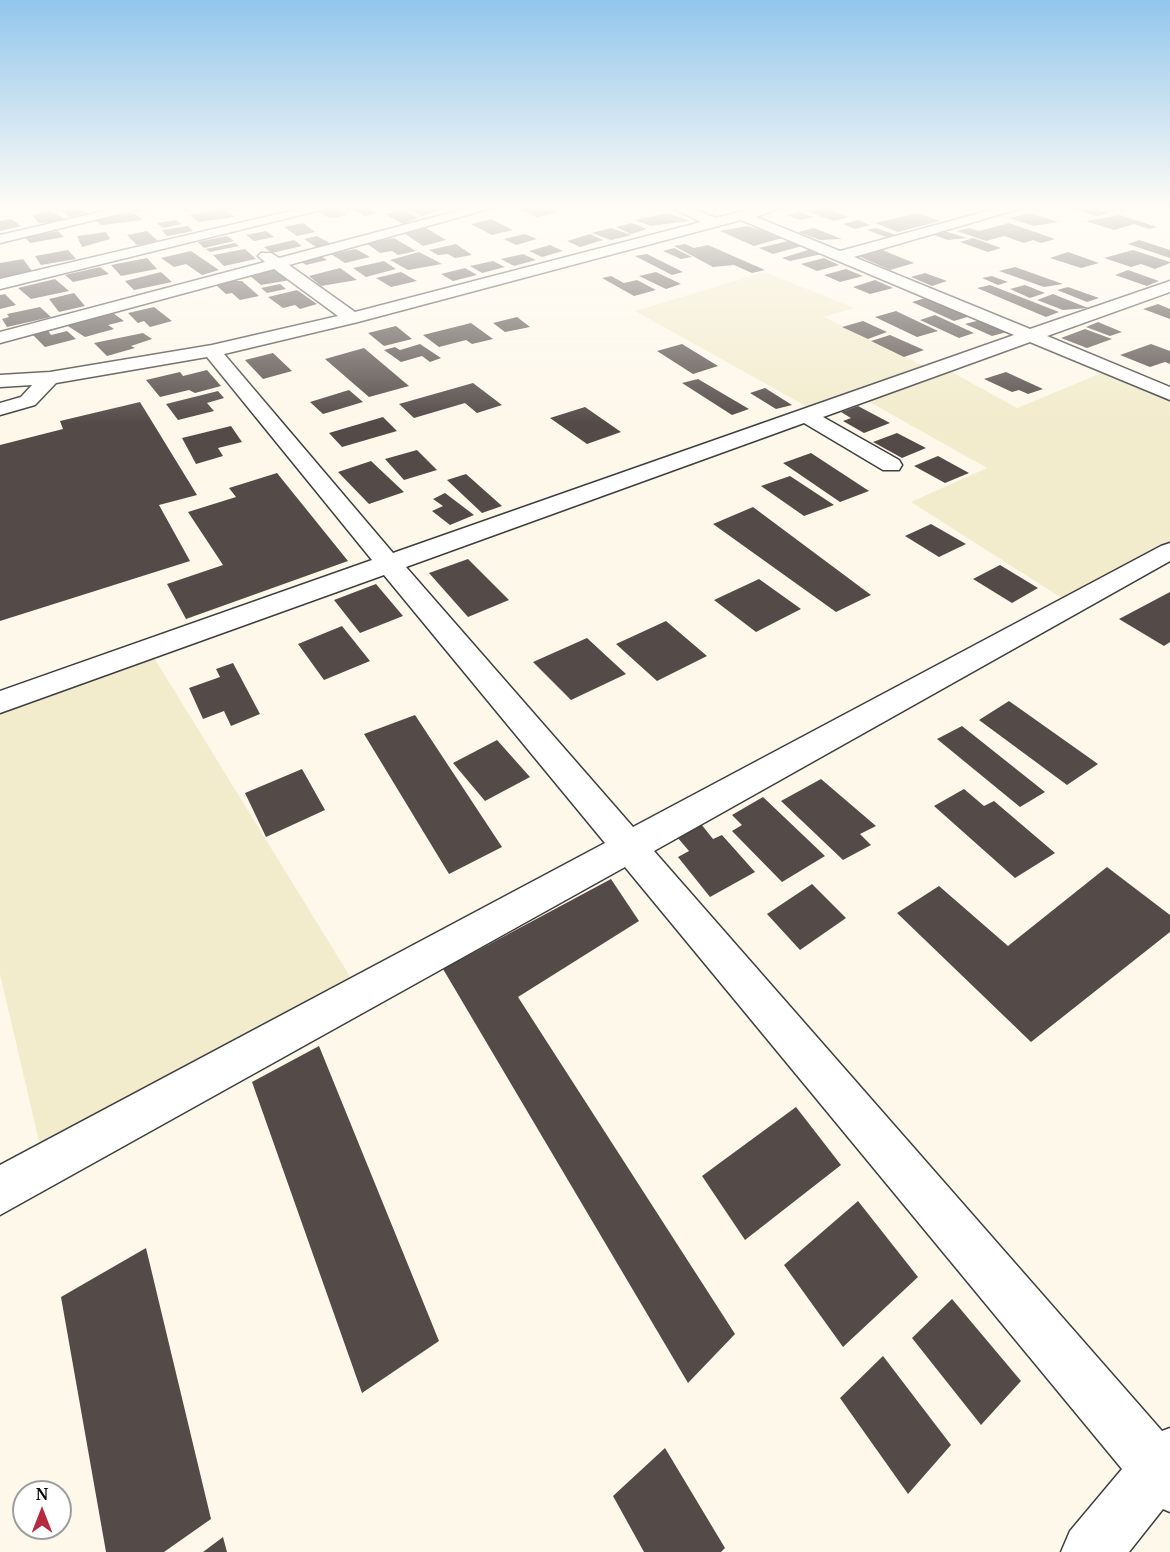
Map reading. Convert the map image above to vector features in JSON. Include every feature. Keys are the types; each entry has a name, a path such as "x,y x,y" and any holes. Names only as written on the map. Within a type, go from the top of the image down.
{"street":[{"path":"0,284 24,278"},
{"path":"0,338 225,278"},
{"path":"299,278 352,318"},
{"path":"0,381 50,378 212,351 506,278"},
{"path":"894,278 1170,394"},
{"path":"0,702 1170,286"},
{"path":"212,351 388,564 1166,1470 1091,1552"},
{"path":"0,409 28,401 50,378"},
{"path":"805,415 891,465"},
{"path":"0,1191 1170,551"}],"shaded area":[{"path":"744,278 781,278 854,308 824,317 924,366 813,410 635,311"},
{"path":"948,370 1017,408 1104,372 1170,400 1170,544 1068,602 911,502 987,468 866,400"},
{"path":"153,656 354,983 42,1154 0,974 0,712"}],"building":[{"path":"69,278 89,278 73,282"},
{"path":"135,278 168,278 172,282 134,290 125,281"},
{"path":"253,278 290,280 261,285"},
{"path":"312,278 357,280 321,286"},
{"path":"377,278 412,278 417,281 391,287"},
{"path":"603,278 616,278 624,283 637,280 656,290 634,296"},
{"path":"644,278 669,278 681,284 666,289"},
{"path":"832,278 854,278 840,282"},
{"path":"914,278 940,278 947,281 932,286"},
{"path":"983,278 998,278 1008,282 998,285"},
{"path":"1020,278 1047,278 1063,284 1044,287"},
{"path":"1125,278 1152,278 1159,281 1147,286"},
{"path":"55,279 69,291 31,299 18,288"},
{"path":"875,280 893,288 870,294 853,287"},
{"path":"242,281 259,296 240,300 232,293 226,294 216,285"},
{"path":"280,284 286,289 267,293 261,288"},
{"path":"990,285 1059,312 1046,317 977,288"},
{"path":"1025,285 1045,293 1030,298 1010,289"},
{"path":"1068,287 1099,298 1087,302 1057,290"},
{"path":"297,290 317,304 300,309 295,305 283,308 268,297"},
{"path":"74,293 85,306 59,312 49,299"},
{"path":"5,294 16,305 0,309 0,295"},
{"path":"1053,294 1088,308 1063,310 1037,300"},
{"path":"932,296 974,315 954,321 912,302"},
{"path":"1158,304 1170,309 1170,319 1143,309"},
{"path":"40,307 51,317 7,327 2,319 9,317 7,314"},
{"path":"154,307 172,321 150,327 144,321 138,323 128,313"},
{"path":"110,311 124,321 108,325 114,329 85,337 63,323"},
{"path":"896,311 938,331 917,337 875,317"},
{"path":"935,315 974,333 959,338 920,320"},
{"path":"517,317 530,327 505,332 493,323"},
{"path":"980,320 1007,332 992,336 965,324"},
{"path":"863,321 887,332 868,339 842,327"},
{"path":"1098,322 1122,332 1110,336 1086,327"},
{"path":"471,323 493,339 472,344 466,340 439,347 423,335"},
{"path":"396,326 412,339 384,346 368,333"},
{"path":"47,329 51,335 67,331 76,339 45,347 32,334"},
{"path":"1085,329 1112,339 1087,348 1061,338"},
{"path":"143,333 152,339 131,346 135,348 107,356 94,343"},
{"path":"890,335 924,350 904,357 871,341"},
{"path":"420,344 441,358 430,362 422,356 401,362 384,350 395,347 400,350"},
{"path":"682,344 718,366 693,374 657,351"},
{"path":"1151,344 1170,351 1170,364 1165,362 1150,367 1120,355"},
{"path":"364,348 409,386 369,397 325,359"},
{"path":"273,353 292,371 263,379 245,360"},
{"path":"207,370 221,386 195,393 189,390 160,397 146,380 180,372 183,376"},
{"path":"1006,372 1043,389 1028,394 1019,390 1012,392 984,379"},
{"path":"698,379 749,409 732,415 682,383"},
{"path":"473,383 502,405 477,413 465,403 414,418 399,404"},
{"path":"765,388 792,405 776,409 750,393"},
{"path":"349,390 363,402 323,414 310,402"},
{"path":"218,391 224,398 207,403 214,411 178,420 166,404"},
{"path":"140,402 197,495 159,505 190,561 0,621 0,445 63,429 60,421"},
{"path":"858,406 890,423 864,433 843,421 851,418 841,412"},
{"path":"585,407 621,432 587,444 550,418"},
{"path":"383,417 397,431 342,447 329,433"},
{"path":"231,426 242,442 218,448 223,456 196,464 182,438"},
{"path":"897,433 926,448 902,458 873,442"},
{"path":"417,450 437,470 404,480 385,459"},
{"path":"811,453 869,491 840,502 783,463"},
{"path":"938,456 969,473 945,483 914,466"},
{"path":"371,461 404,492 369,504 338,472"},
{"path":"277,473 348,561 186,619 167,584 223,565 188,512 236,497 229,488"},
{"path":"466,474 502,506 482,513 447,480"},
{"path":"790,476 834,505 804,516 761,486"},
{"path":"445,493 474,515 450,525 432,511 443,506 433,499"},
{"path":"753,507 871,595 836,612 713,524"},
{"path":"931,524 966,544 939,557 905,536"},
{"path":"468,559 509,600 468,617 429,573"},
{"path":"1000,565 1038,588 1012,603 973,579"},
{"path":"759,579 801,609 756,632 714,600"},
{"path":"376,584 403,616 360,633 334,600"},
{"path":"1170,592 1170,642 1164,646 1119,619"},
{"path":"666,621 707,656 657,681 616,644"},
{"path":"342,626 370,661 324,680 298,644"},
{"path":"587,638 626,674 571,700 533,662"},
{"path":"233,663 260,714 231,726 224,711 203,719 189,688 220,677 216,669"},
{"path":"1009,701 1098,764 1067,785 979,720"},
{"path":"415,715 502,847 449,874 364,734"},
{"path":"962,726 1045,792 1020,807 937,739"},
{"path":"497,740 530,777 485,801 453,763"},
{"path":"302,769 325,810 266,837 245,793"},
{"path":"821,779 876,826 860,834 871,845 843,860 781,801"},
{"path":"964,789 984,806 994,801 1055,853 1015,878 934,806"},
{"path":"763,797 825,856 782,882 732,831 742,825 732,815"},
{"path":"701,824 713,839 722,835 755,872 710,897 678,857 689,851 677,837"},
{"path":"1107,867 1170,915 1170,932 1031,1042 897,913 939,886 1008,946"},
{"path":"611,879 639,921 518,997 735,1334 688,1383 443,969"},
{"path":"812,884 846,918 800,950 767,914"},
{"path":"319,1046 439,1341 362,1393 252,1082"},
{"path":"796,1107 841,1165 745,1240 702,1176"},
{"path":"858,1201 918,1277 843,1347 784,1265"},
{"path":"146,1248 211,1519 164,1552 106,1552 61,1297"},
{"path":"952,1299 1021,1381 981,1425 912,1338"},
{"path":"883,1356 951,1445 908,1494 840,1398"},
{"path":"665,1448 725,1548 721,1552 644,1552 613,1496"},
{"path":"223,1537 227,1552 203,1552"}]}
